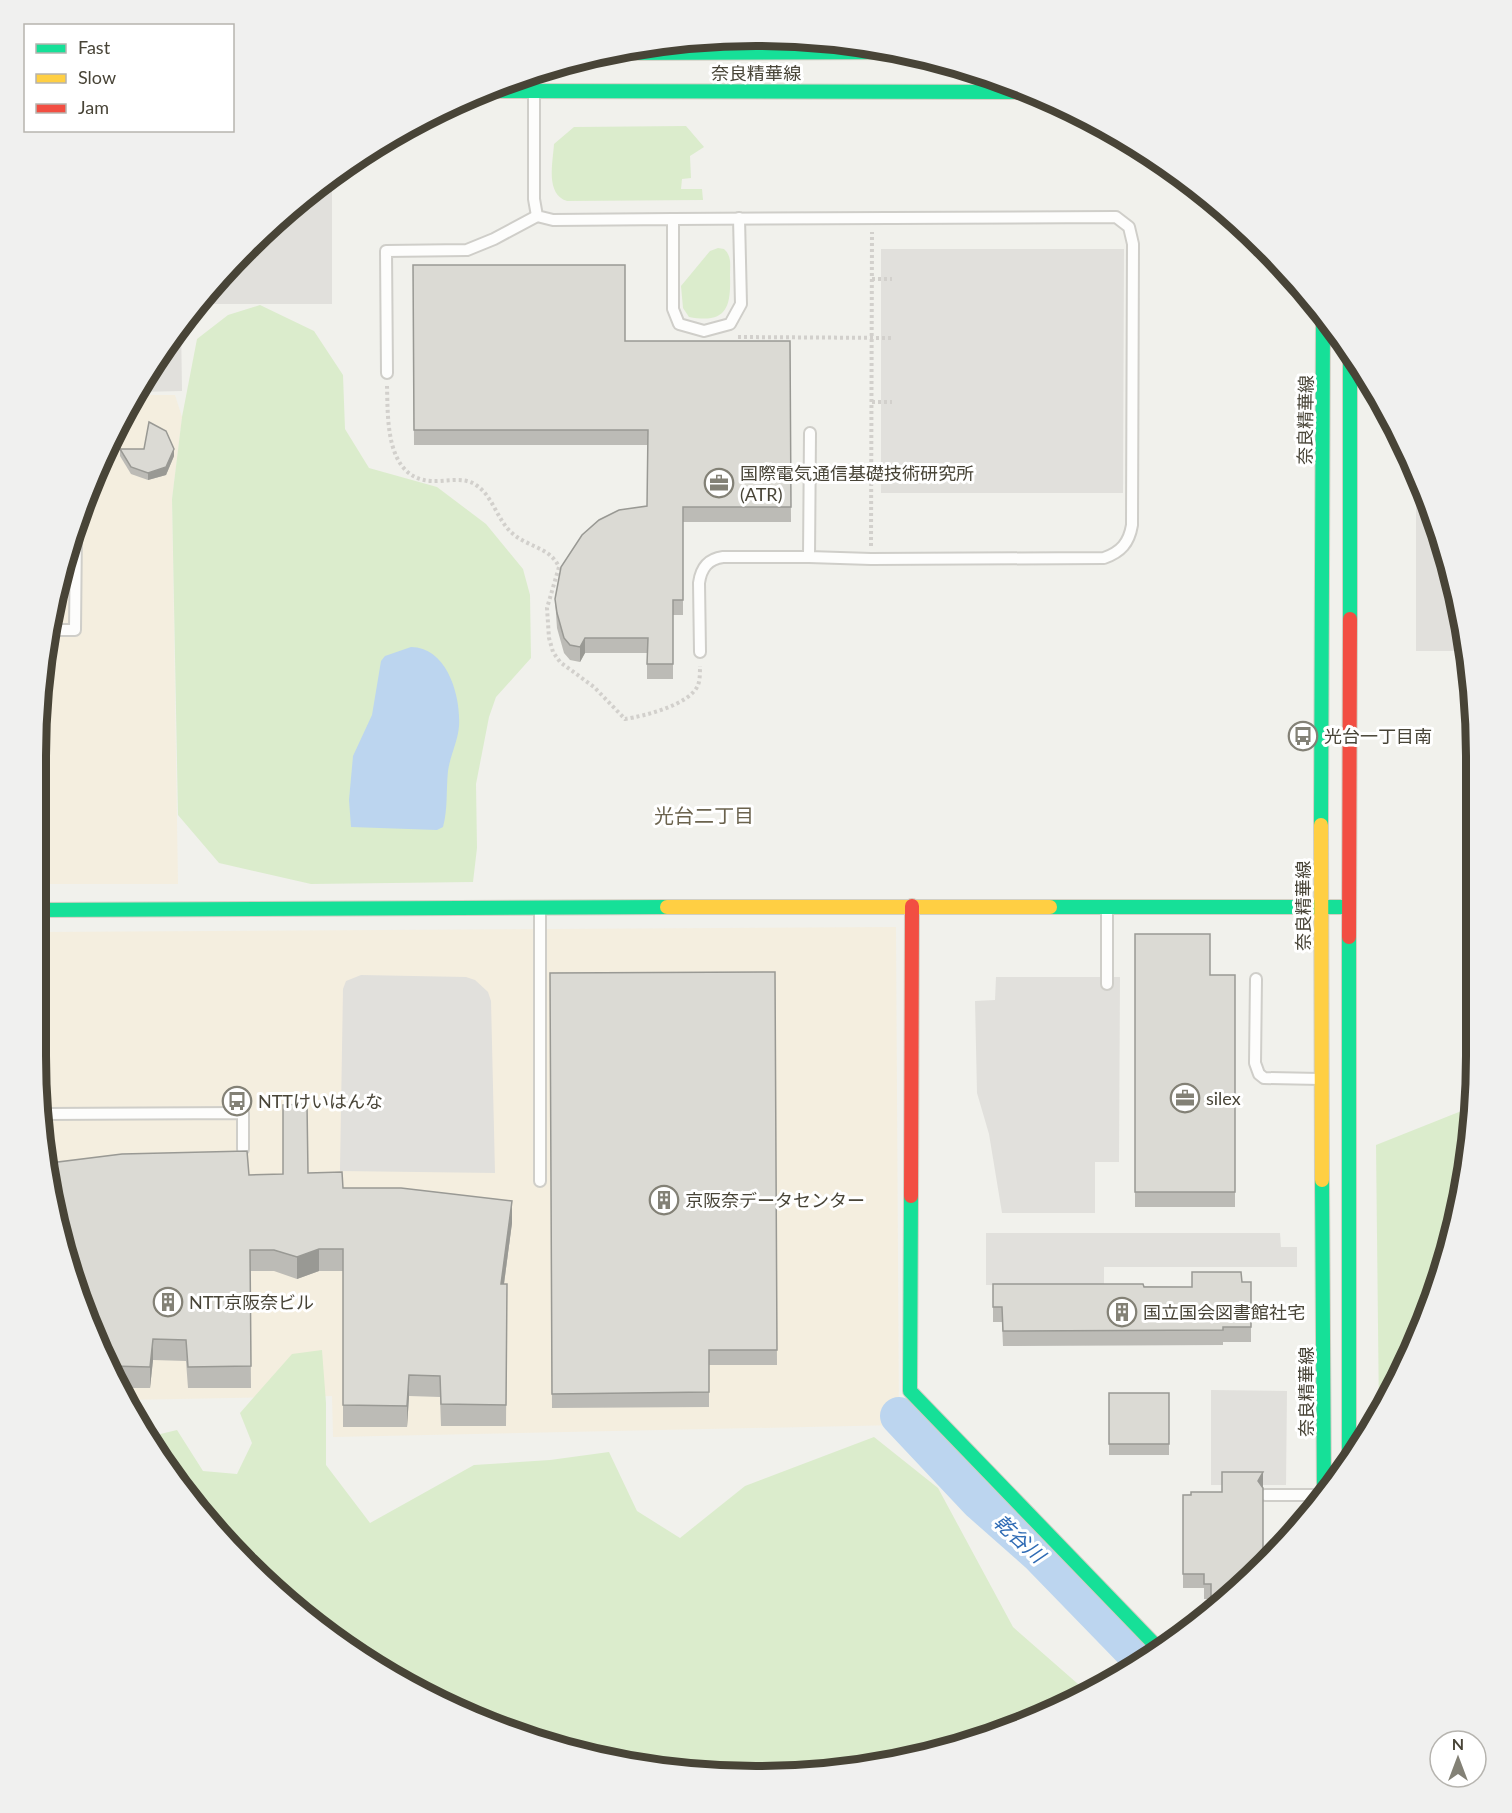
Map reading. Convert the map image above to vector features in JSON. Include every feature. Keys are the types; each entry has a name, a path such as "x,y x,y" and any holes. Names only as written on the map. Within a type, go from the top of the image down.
{"main road":[{"name":"奈良精華線","path":"665,53 842,52"},
{"path":"534,82 534,92"},
{"name":"奈良精華線","path":"507,92 1005,92"},
{"name":"奈良精華線","path":"1323,330 1321,906 1324,1482"},
{"path":"1349,1446 1350,368"},
{"path":"46,910 912,906 1348,907"},
{"path":"912,906 910,1391 1154,1644"}],"lane":[{"path":"534,92 534,199 537,216"},
{"path":"387,373 386,251 467,250 494,239 537,216 553,220 1116,217 1130,227 1133,244 1132,525 1130,537 1124,548 1104,558 723,557 714,559 700,573 700,652"},
{"path":"673,219 673,309 680,324 704,331 730,324 741,303 739,218"},
{"path":"809,557 810,433"},
{"path":"58,630 75,630 76,556"},
{"path":"1107,906 1107,984"},
{"path":"540,907 540,1181"},
{"path":"1256,979 1255,1063 1259,1074 1264,1078 1323,1079"},
{"path":"49,1114 243,1113 243,1149"},
{"path":"1265,1495 1314,1495"}],"path":[{"path":"871,559 872,217"},
{"path":"872,279 892,279"},
{"path":"717,328 730,337 893,338"},
{"path":"387,373 389,436 399,460 418,478 429,482 466,480 477,485 513,534 554,556 559,567 547,608 549,638 554,652 583,682 594,687 626,719 656,713 690,695 699,684 700,652"},
{"path":"872,402 892,402"},
{"path":"872,465 892,465"}],"shaded area":[{"path":"332,187 332,304 210,304 254,254"},
{"path":"881,249 1124,249 1123,493 881,493"},
{"path":"181,341 182,391 148,392"},
{"path":"146,395 175,395 182,417 172,499 178,884 46,884 48,710 60,618 84,528 120,442"},
{"path":"1416,502 1418,502 1441,572 1457,651 1416,651"},
{"path":"896,927 899,1425 333,1437 332,1396 135,1400 101,1329 84,1285 60,1195 48,1103 46,932"},
{"path":"361,975 466,977 475,980 488,992 491,1001 495,1173 340,1171 343,989 346,981"},
{"path":"996,977 1120,977 1119,1162 1095,1162 1095,1213 1002,1213 989,1134 977,1093 975,1001 995,1000"},
{"path":"986,1233 1280,1233 1281,1247 1297,1247 1297,1267 1104,1267 1104,1286 986,1285"},
{"path":"1211,1390 1287,1391 1286,1485 1211,1485"}],"green space":[{"path":"686,126 704,147 690,156 691,178 682,179 681,189 702,189 703,200 567,201 556,192 552,177 554,144 574,127"},
{"path":"718,248 727,252 730,261 727,304 724,311 712,318 689,317 683,308 681,286 710,251"},
{"path":"260,305 314,331 343,375 345,429 369,468 437,487 486,524 523,569 530,595 531,658 496,697 489,717 476,784 477,848 473,882 311,884 219,863 178,815 172,499 182,417 197,339 228,315"},
{"path":"1463,1110 1452,1195 1428,1285 1411,1329 1379,1396 1376,1145"},
{"path":"322,1350 326,1403 326,1465 370,1523 474,1465 550,1460 609,1452 637,1511 680,1538 745,1486 874,1437 938,1488 1013,1627 1081,1687 1028,1712 984,1729 940,1742 894,1753 802,1765 710,1765 618,1753 528,1729 484,1712 442,1693 362,1647 288,1590 254,1559 223,1525 193,1489 156,1435 177,1430 203,1471 237,1474 252,1443 240,1413 292,1354"}],"water":[{"path":"411,647 423,649 443,664 457,701 459,726 448,771 443,827 437,830 351,827 349,800 353,756 372,715 381,661 385,656"}],"building":[{"name":"国際電気通信基礎技術研究所 (ATR)","path":"413,265 625,265 625,341 790,341 791,507 683,507 683,600 673,600 673,664 647,664 648,638 585,638 580,647 570,645 564,638 555,599 561,567 582,535 599,520 619,510 647,506 648,430 414,430"},
{"path":"149,422 166,431 174,449 166,467 148,473 131,467 120,449 144,449"},
{"name":"silex","path":"1135,934 1210,934 1210,975 1235,975 1235,1192 1135,1192"},
{"name":"京阪奈データセンター","path":"775,972 777,1350 709,1350 709,1392 552,1394 550,973"},
{"name":"NTT京阪奈ビル","path":"307,1104 308,1173 342,1172 343,1188 401,1188 512,1201 501,1284 507,1284 506,1405 441,1404 440,1376 409,1375 407,1406 343,1405 343,1249 319,1249 297,1257 274,1250 250,1250 251,1366 188,1367 186,1340 153,1339 150,1367 118,1366 84,1285 60,1195 55,1162 122,1154 247,1151 249,1175 283,1174 283,1105"},
{"name":"国立国会図書館社宅","path":"1192,1272 1241,1272 1242,1282 1251,1282 1251,1327 1223,1327 1223,1330 1003,1331 1002,1307 993,1307 993,1284 1143,1284 1144,1287 1192,1287"},
{"path":"1109,1393 1169,1393 1169,1444 1109,1444"},
{"path":"1222,1472 1263,1472 1258,1481 1263,1488 1263,1554 1211,1601 1211,1584 1204,1584 1204,1574 1183,1574 1183,1495 1191,1495 1191,1492 1222,1492"}],"waterway":[{"name":"乾谷川","path":"899,1416 979,1501 1039,1554 1137,1655"}],"traffic: fast":[{"path":"665,53 842,52"},
{"path":"510,91 1005,92"},
{"path":"1321,825 1323,330"},
{"path":"1350,368 1350,619"},
{"path":"46,910 667,907"},
{"path":"1050,907 1348,907"},
{"path":"1349,937 1349,1446"},
{"path":"1322,1180 1324,1482"},
{"path":"911,1196 910,1391 1154,1644"}],"traffic: slow":[{"path":"1321,825 1322,1180"},
{"path":"667,907 1050,907"}],"traffic: jam":[{"path":"1349,937 1350,619"},
{"path":"911,1196 912,906"}],"place":[{"name":"国際電気通信基礎技術研究所 (ATR)","path":"719,483"},
{"name":"光台一丁目南","path":"1303,736"},
{"name":"silex","path":"1185,1098"},
{"name":"NTTけいはんな","path":"237,1101"},
{"name":"京阪奈データセンター","path":"664,1200"},
{"name":"NTT京阪奈ビル","path":"168,1302"},
{"name":"国立国会図書館社宅","path":"1122,1312"}],"district":[{"name":"光台二丁目","path":"704,815"}]}
